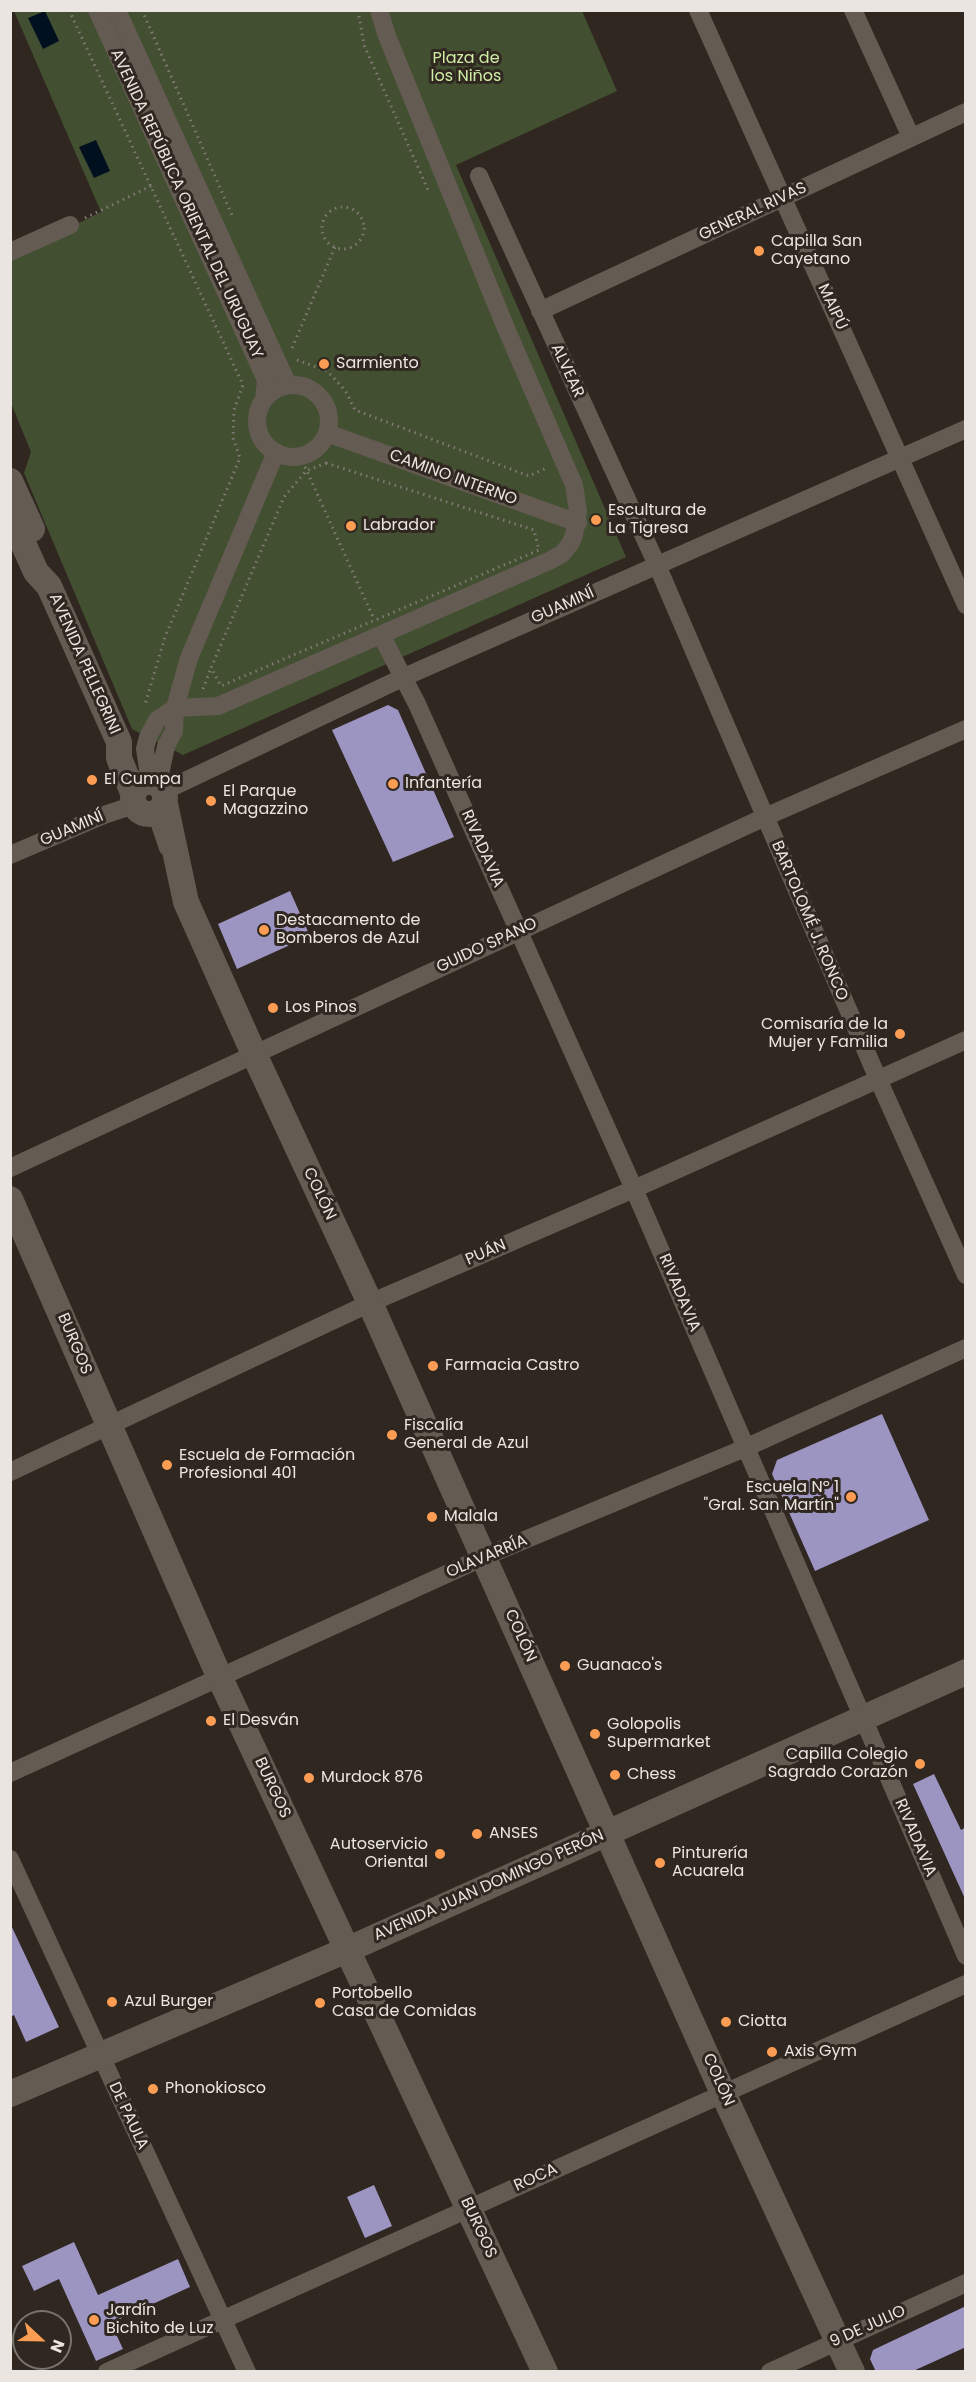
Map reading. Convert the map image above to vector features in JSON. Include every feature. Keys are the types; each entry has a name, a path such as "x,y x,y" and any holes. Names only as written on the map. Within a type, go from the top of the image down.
{"main road":[{"name":"AVENIDA PELLEGRINI","path":"10,481 47,565 49,586"},
{"name":"AVENIDA PELLEGRINI","path":"10,514 17,546 49,586 119,742 132,752 150,795"},
{"name":"COLÓN","path":"150,795 186,902 370,1303 723,2093 852,2372"},
{"name":"BURGOS","path":"10,1199 219,1676 349,1949 545,2372"},
{"name":"AVENIDA JUAN DOMINGO PERÓN","path":"10,2094 349,1949 966,1672"}],"street":[{"name":"AVENIDA REPÚBLICA ORIENTAL DEL URUGUAY","path":"97,10 266,380 264,400"},
{"name":"AVENIDA REPÚBLICA ORIENTAL DEL URUGUAY","path":"117,10 288,385"},
{"path":"175,708 218,706 378,628 562,554 570,544 578,523 574,485 505,326 387,36 380,10"},
{"name":"MAIPÚ","path":"698,10 966,605"},
{"path":"853,10 911,137"},
{"name":"GENERAL RIVAS","path":"540,311 966,112"},
{"name":"ALVEAR","path":"479,176 657,565"},
{"path":"10,252 70,225"},
{"path":"288,385 309,388 324,402 328,412 327,433 303,464 283,456 266,445 257,423 264,400 279,387 288,385"},
{"name":"GUAMINÍ","path":"10,855 150,795 402,678 966,429"},
{"name":"CAMINO INTERNO","path":"327,433 578,523"},
{"path":"150,795 166,746 174,731 175,708 189,658 276,452"},
{"name":"BARTOLOMÉ J. RONCO","path":"657,565 878,1079 966,1275"},
{"name":"RIVADAVIA","path":"378,628 417,704 634,1189 966,1956"},
{"name":"GUIDO SPANO","path":"10,1168 765,817 966,729"},
{"name":"PUÁN","path":"10,1472 370,1303 634,1189 966,1040"},
{"name":"OLAVARRÍA","path":"10,1773 484,1557 745,1448 966,1348"},
{"name":"DE PAULA","path":"10,1859 247,2372"},
{"name":"ROCA","path":"107,2372 222,2318 966,1984"},
{"name":"9 DE JULIO","path":"770,2372 966,2283"}],"path":[{"path":"69,10 243,385 234,410 232,438 240,458 165,637 143,713"},
{"path":"141,10 233,218"},
{"path":"358,10 364,45 431,196"},
{"path":"70,225 151,186"},
{"path":"347,207 354,210 363,220 363,234 355,246 341,249 335,247 324,236 324,220 335,209 347,207"},
{"path":"291,348 335,247"},
{"path":"286,337 297,362 327,371 345,390 355,410 529,476 550,467"},
{"path":"326,463 534,530 539,550 378,628 221,686 211,668 284,497 303,464 326,463"},
{"path":"303,464 378,628"}],"green space":[{"name":"Plaza de los Niños","path":"14,11 582,11 617,91 456,165 626,557 183,755 132,729 24,473 31,452 11,403 11,257 101,212"}],"water":[{"path":"45,11 59,41 43,49 28,18"},
{"path":"96,140 110,171 94,178 79,147"}],"building":[{"name":"Infantería","path":"388,705 398,710 454,837 393,862 332,730"},
{"name":"Destacamento de Bomberos de Azul","path":"290,891 310,936 237,969 218,924"},
{"name":"Escuela Nº 1 \"Gral. San Martín\"","path":"882,1414 929,1520 815,1571 772,1474 777,1460"},
{"path":"934,1774 961,1830 966,1827 966,1901 913,1784"},
{"path":"10,1923 59,2027 26,2042 14,2015 10,2017"},
{"path":"374,2185 392,2226 365,2238 347,2197"},
{"name":"Jardín Bichito de Luz","path":"74,2242 98,2295 178,2259 190,2287 111,2323 123,2349 96,2361 59,2279 34,2291 22,2266"},
{"path":"966,2306 966,2347 911,2372 876,2372 870,2359 873,2350"}],"place":[{"name":"Capilla San Cayetano","path":"759,251"},
{"name":"Sarmiento","path":"324,364"},
{"name":"Escultura de La Tigresa","path":"596,520"},
{"name":"Labrador","path":"351,526"},
{"name":"El Cumpa","path":"92,780"},
{"name":"Infantería","path":"393,784"},
{"name":"El Parque Magazzino","path":"211,801"},
{"name":"Destacamento de Bomberos de Azul","path":"264,930"},
{"name":"Los Pinos","path":"273,1008"},
{"name":"Comisaría de la Mujer y Familia","path":"900,1034"},
{"name":"Farmacia Castro","path":"433,1366"},
{"name":"Fiscalía General de Azul","path":"392,1435"},
{"name":"Escuela de Formación Profesional 401","path":"167,1465"},
{"name":"Escuela Nº 1 \"Gral. San Martín\"","path":"851,1497"},
{"name":"Malala","path":"432,1517"},
{"name":"Guanaco's","path":"565,1666"},
{"name":"El Desván","path":"211,1721"},
{"name":"Golopolis Supermarket","path":"595,1734"},
{"name":"Capilla Colegio Sagrado Corazón","path":"920,1764"},
{"name":"Chess","path":"615,1775"},
{"name":"Murdock 876","path":"309,1778"},
{"name":"ANSES","path":"477,1834"},
{"name":"Autoservicio Oriental","path":"440,1854"},
{"name":"Pinturería Acuarela","path":"660,1863"},
{"name":"Azul Burger","path":"112,2002"},
{"name":"Portobello Casa de Comidas","path":"320,2003"},
{"name":"Ciotta","path":"726,2022"},
{"name":"Axis Gym","path":"772,2052"},
{"name":"Phonokiosco","path":"153,2089"},
{"name":"Jardín Bichito de Luz","path":"94,2320"}]}
